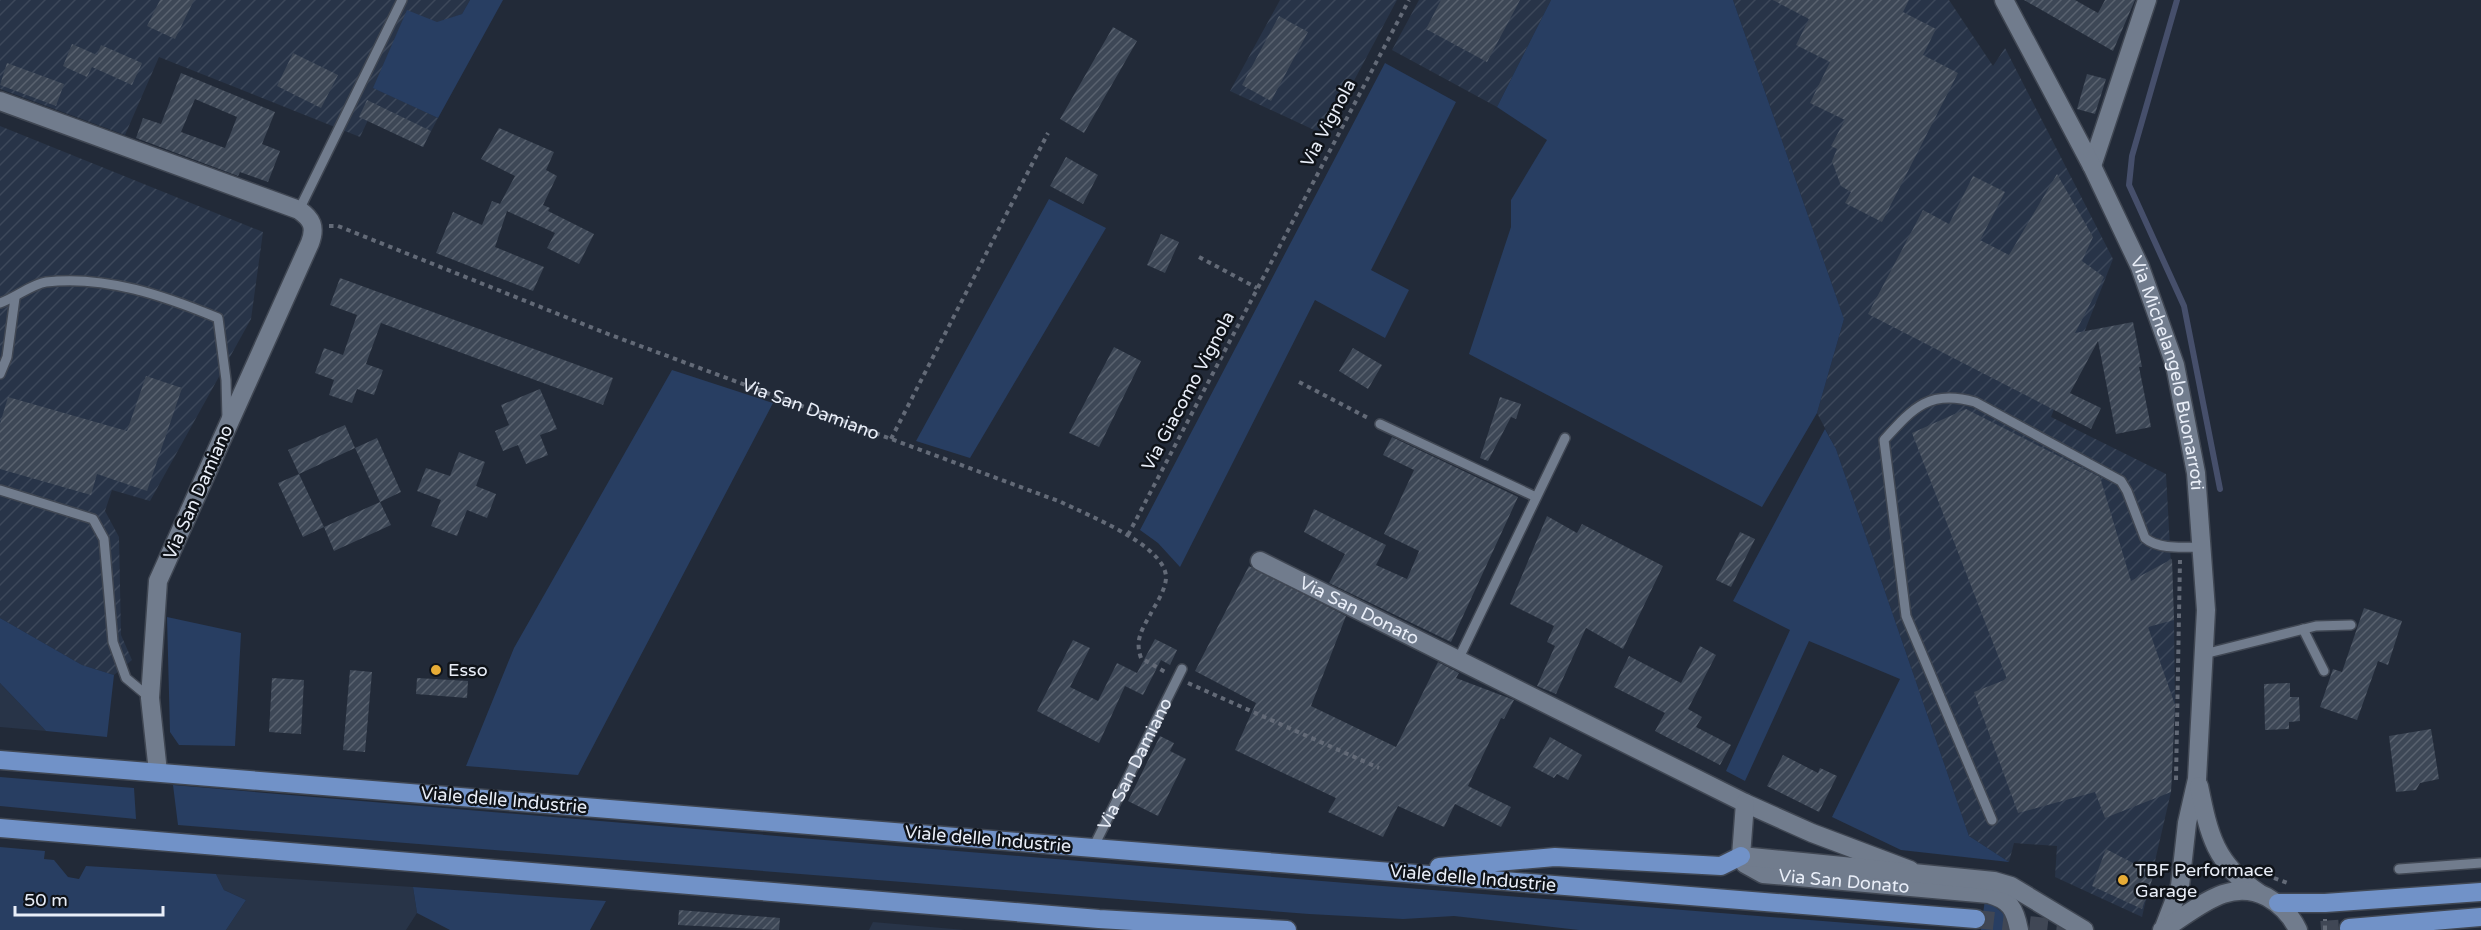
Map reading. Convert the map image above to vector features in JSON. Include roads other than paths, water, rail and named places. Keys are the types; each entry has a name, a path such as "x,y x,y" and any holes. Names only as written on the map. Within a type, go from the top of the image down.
{"main road":[{"name":"Viale delle Industrie","path":"0,760 1976,919"},
{"path":"0,828 1059,923 1278,930"},
{"path":"1384,871 1555,857 1721,866 1741,856"},
{"path":"2278,903 2334,903 2481,892"},
{"path":"2349,928 2481,917"}],"street":[{"name":"Via Michelangelo Buonarroti","path":"2004,0 2092,166 2140,267 2175,366 2196,473 2202,547 2204,654 2197,778 2187,823 2180,886 2163,930"},
{"path":"2092,166 2147,0"},
{"path":"0,101 298,210"},
{"name":"Via San Damiano","path":"158,772 150,698 158,581 310,243 314,228 312,222 298,210"},
{"name":"Via San Donato","path":"1260,561 1746,803 1812,833 1912,871"},
{"name":"Via Michelangelo Buonarroti","path":"2197,778 2207,827 2216,851 2238,877 2261,894"},
{"path":"1746,803 1741,856 1976,878 2011,886 2084,930"},
{"name":"Via San Donato","path":"1741,856 1745,864 1763,874 1989,894 2005,899 2015,911 2019,930"},
{"path":"2163,930 2215,896 2243,891 2261,894 2278,903 2291,917 2298,930"}],"lane":[{"path":"298,210 402,0"},
{"path":"0,303 15,298 44,282 96,282 175,300 219,318 226,380 227,428"},
{"path":"0,374 7,357 15,298"},
{"path":"1992,820 1905,616 1884,440 1909,413 1934,398 1955,396 1975,402 2121,481 2145,538 2150,542 2181,547 2202,547"},
{"path":"1380,424 1536,497"},
{"path":"1458,660 1565,438"},
{"path":"0,489 93,519 104,538 113,642 126,678 150,698"},
{"path":"2204,654 2316,626 2351,625"},
{"path":"2303,629 2325,671"},
{"name":"Via San Damiano","path":"1093,848 1179,674"},
{"path":"2399,869 2481,863"}],"waterway":[{"path":"2177,0 2132,156 2129,185 2184,306 2220,489"}],"tunnel":[{"path":"1976,919 2072,930"},
{"path":"2321,930 2349,928"}],"place":[{"name":"Esso","path":"436,670"},
{"name":"TBF Performace Garage","path":"2123,880"}]}
